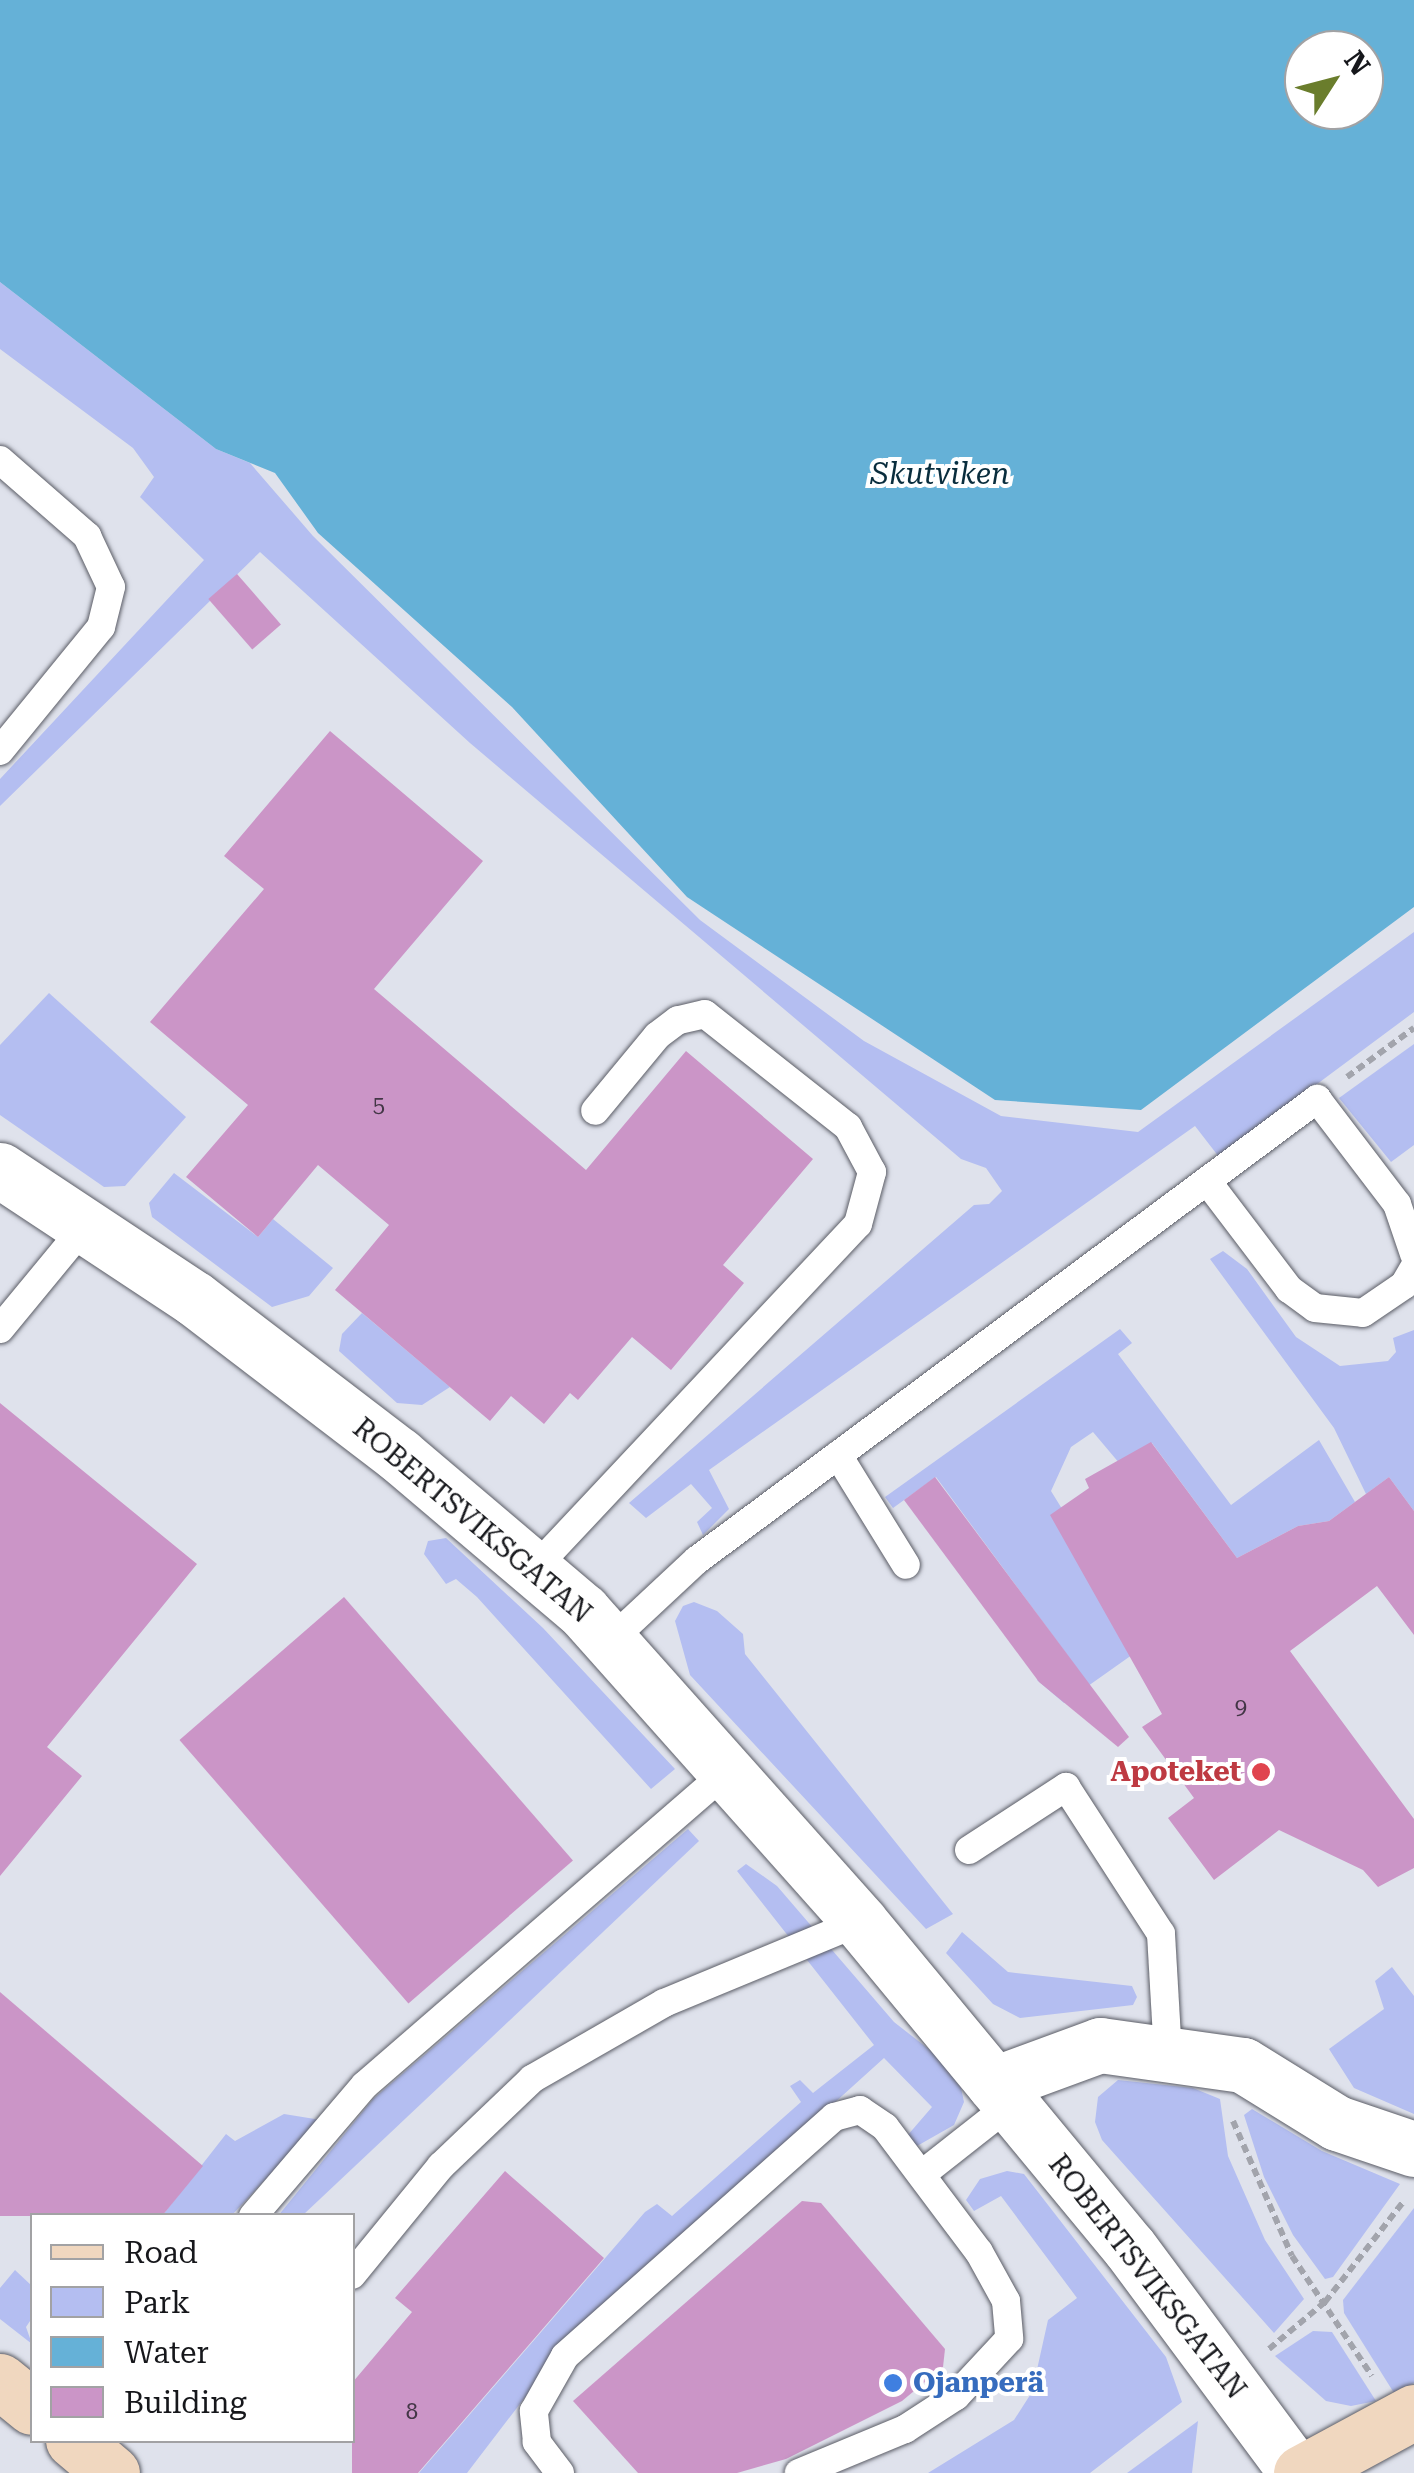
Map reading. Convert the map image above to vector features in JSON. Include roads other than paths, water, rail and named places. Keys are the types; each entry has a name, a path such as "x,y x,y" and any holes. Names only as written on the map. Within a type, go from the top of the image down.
{"street":[{"name":"ROBERTSVIKSGATAN","path":"0,1170 258,1347 534,1570 610,1641 860,1922 1128,2247 1299,2473"},
{"path":"1002,2094 1100,2045 1242,2064 1337,2123 1414,2149"},
{"path":"0,2380 30,2405"},
{"path":"1299,2473 1405,2417"},
{"path":"77,2443 112,2473"}],"lane":[{"path":"0,460 87,536 111,587 101,628 0,751"},
{"path":"534,1570 858,1224 872,1172 848,1127 704,1014 678,1020 657,1036 595,1111"},
{"path":"610,1641 697,1560 1317,1099 1396,1204 1414,1254"},
{"path":"1206,1180 1289,1289 1315,1308 1363,1313 1404,1285 1414,1268"},
{"path":"0,1328 85,1226"},
{"path":"838,1455 906,1565"},
{"path":"256,2213 365,2086 725,1773"},
{"path":"969,1850 1066,1787 1161,1934 1192,2058"},
{"path":"355,2271 441,2166 532,2079 664,2003 860,1922"},
{"path":"922,2174 1002,2094"},
{"path":"560,2473 537,2442 534,2411 564,2356 834,2117 860,2110 885,2126 922,2174 1006,2302 1009,2339 956,2396 905,2430 799,2473"}],"water":[{"name":"Skutviken","path":"0,0 1414,0 1414,907 1141,1110 995,1100 687,897 512,707 318,533 275,473 216,449 0,282"}],"place":[{"name":"Apoteket","path":"1261,1772"},
{"name":"Ojanperä","path":"893,2383"}]}
